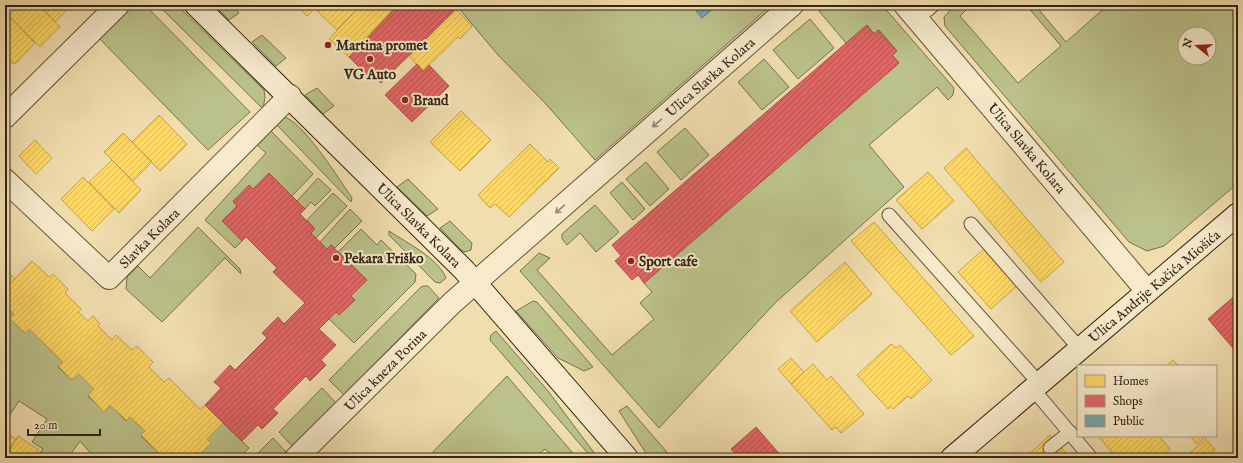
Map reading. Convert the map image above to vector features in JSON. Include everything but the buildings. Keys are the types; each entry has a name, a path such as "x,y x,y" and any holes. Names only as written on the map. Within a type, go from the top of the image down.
{"street":[{"path":"5,117 118,5"},
{"name":"Ulica Slavka Kolara","path":"196,5 290,96 464,270 627,458"},
{"name":"Ulica Slavka Kolara","path":"476,283 792,5"},
{"name":"Ulica Slavka Kolara","path":"911,12 1147,291"},
{"name":"Slavka Kolara","path":"5,180 110,278 290,96"},
{"name":"Ulica Andrije Kačića Miošića","path":"952,458 1238,214"},
{"name":"Ulica kneza Porina","path":"296,458 452,303 476,283"}],"lane":[{"path":"911,12 933,5"},
{"path":"889,215 1036,386 1091,458"},
{"path":"971,224 1080,349"},
{"path":"1050,448 1070,432"}],"green space":[{"path":"131,5 145,5 250,112 208,150 97,36"},
{"path":"158,5 177,5 264,90 265,97 263,109"},
{"path":"214,5 232,5 239,13 229,20"},
{"path":"456,5 691,5 702,17 717,5 768,5 768,8 595,160 545,103 498,55"},
{"path":"825,5 882,5 954,88 953,95 948,100 937,87 869,145 904,187 775,303 659,428 520,271 539,253 550,258 537,270 612,355 654,319 640,303 652,292 644,283 899,63 892,55 897,51 879,30 874,34 867,25 846,43 819,11"},
{"path":"955,5 971,5 960,16 1018,83 1061,46 1026,5 1035,5 1066,42 1108,5 1238,5 1238,183 1164,246 1147,251 1129,242 945,26 944,17"},
{"path":"810,19 834,48 798,79 773,50"},
{"path":"262,35 286,58 276,66 252,42"},
{"path":"764,59 789,87 762,110 738,82"},
{"path":"317,88 334,106 323,114 305,95"},
{"path":"283,117 291,120 310,139 352,198 351,202 274,122"},
{"path":"268,128 313,174 292,196 253,189 249,186 233,201 237,206 222,221 242,241 235,248 205,220 266,153 254,142"},
{"path":"685,128 709,155 681,180 657,152"},
{"path":"646,162 669,189 650,206 626,179"},
{"path":"318,178 331,190 315,206 311,202 305,209 297,201"},
{"path":"408,179 438,209 427,216 397,187"},
{"path":"622,182 645,209 633,220 610,193"},
{"path":"333,193 347,206 316,238 311,233 315,229 307,220"},
{"path":"595,205 619,232 596,252 580,233 567,245 562,239 562,234"},
{"path":"350,209 362,221 335,248 331,245 327,249 320,242"},
{"path":"450,221 472,243 471,250 465,252 461,250 440,228"},
{"path":"198,227 240,269 241,274 225,258 162,322 126,289 127,277 138,266 150,278"},
{"path":"361,229 377,245 381,240 416,274 415,282 354,343 329,319 336,312 339,315 354,300 351,296 367,280 338,252"},
{"path":"389,231 429,258 442,271 446,278 440,283 435,282 389,235"},
{"path":"428,286 439,298 344,395 329,380 421,287"},
{"path":"533,301 537,302 593,367 584,371 558,358 516,311"},
{"path":"5,305 14,314 9,318 25,333 29,329 63,362 58,367 72,380 79,374 94,389 88,396 104,412 110,405 126,421 130,417 145,431 141,436 164,458 95,458 80,441 68,458 37,458 43,449 32,442 47,419 19,401 5,422"},
{"path":"496,331 548,391 598,458 592,458 490,340 491,335"},
{"path":"507,376 577,458 554,458 545,449 535,458 427,458"},
{"path":"322,388 336,403 293,447 279,432"},
{"path":"627,406 672,458 649,458 619,411"},
{"path":"223,423 249,448 239,458 196,458 207,439"},
{"path":"273,438 286,452 280,458 253,458"},
{"path":"192,455 196,458 189,458"}],"place":[{"name":"Martina promet","path":"328,45"},
{"name":"VG Auto","path":"370,59"},
{"name":"Brand","path":"405,100"},
{"name":"Pekara Friško","path":"336,258"},
{"name":"Sport cafe","path":"631,261"}]}
